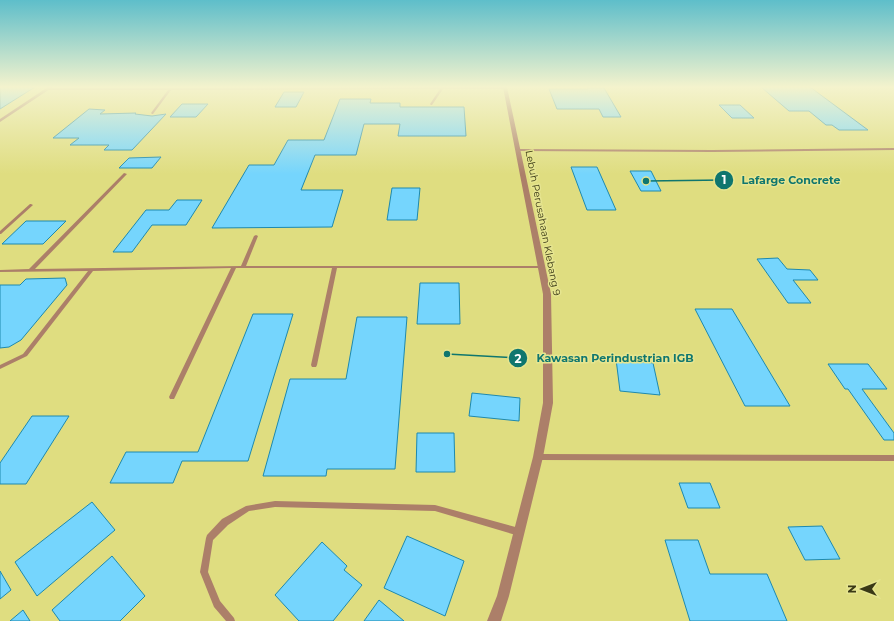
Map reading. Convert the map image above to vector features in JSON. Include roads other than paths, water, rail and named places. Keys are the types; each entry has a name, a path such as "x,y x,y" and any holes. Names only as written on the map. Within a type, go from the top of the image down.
{"street":[{"name":"Lebuh Perusahaan Klebang 9","path":"494,621 503,596 538,457 548,403 547,294 511,116"}],"lane":[{"path":"518,150 712,151 894,149"},
{"path":"31,270 125,174"},
{"path":"0,233 31,205"},
{"path":"243,267 256,236"},
{"path":"0,270 234,267 542,267"},
{"path":"172,397 234,267"},
{"path":"314,365 335,267"},
{"path":"0,367 25,355 91,270"},
{"path":"538,457 894,458"},
{"path":"231,621 217,604 204,572 210,538 225,522 248,508 275,504 435,508 519,532"}],"place":[{"name":"Lafarge Concrete","path":"646,181"},
{"name":"Kawasan Perindustrian IGB","path":"447,354"}]}
